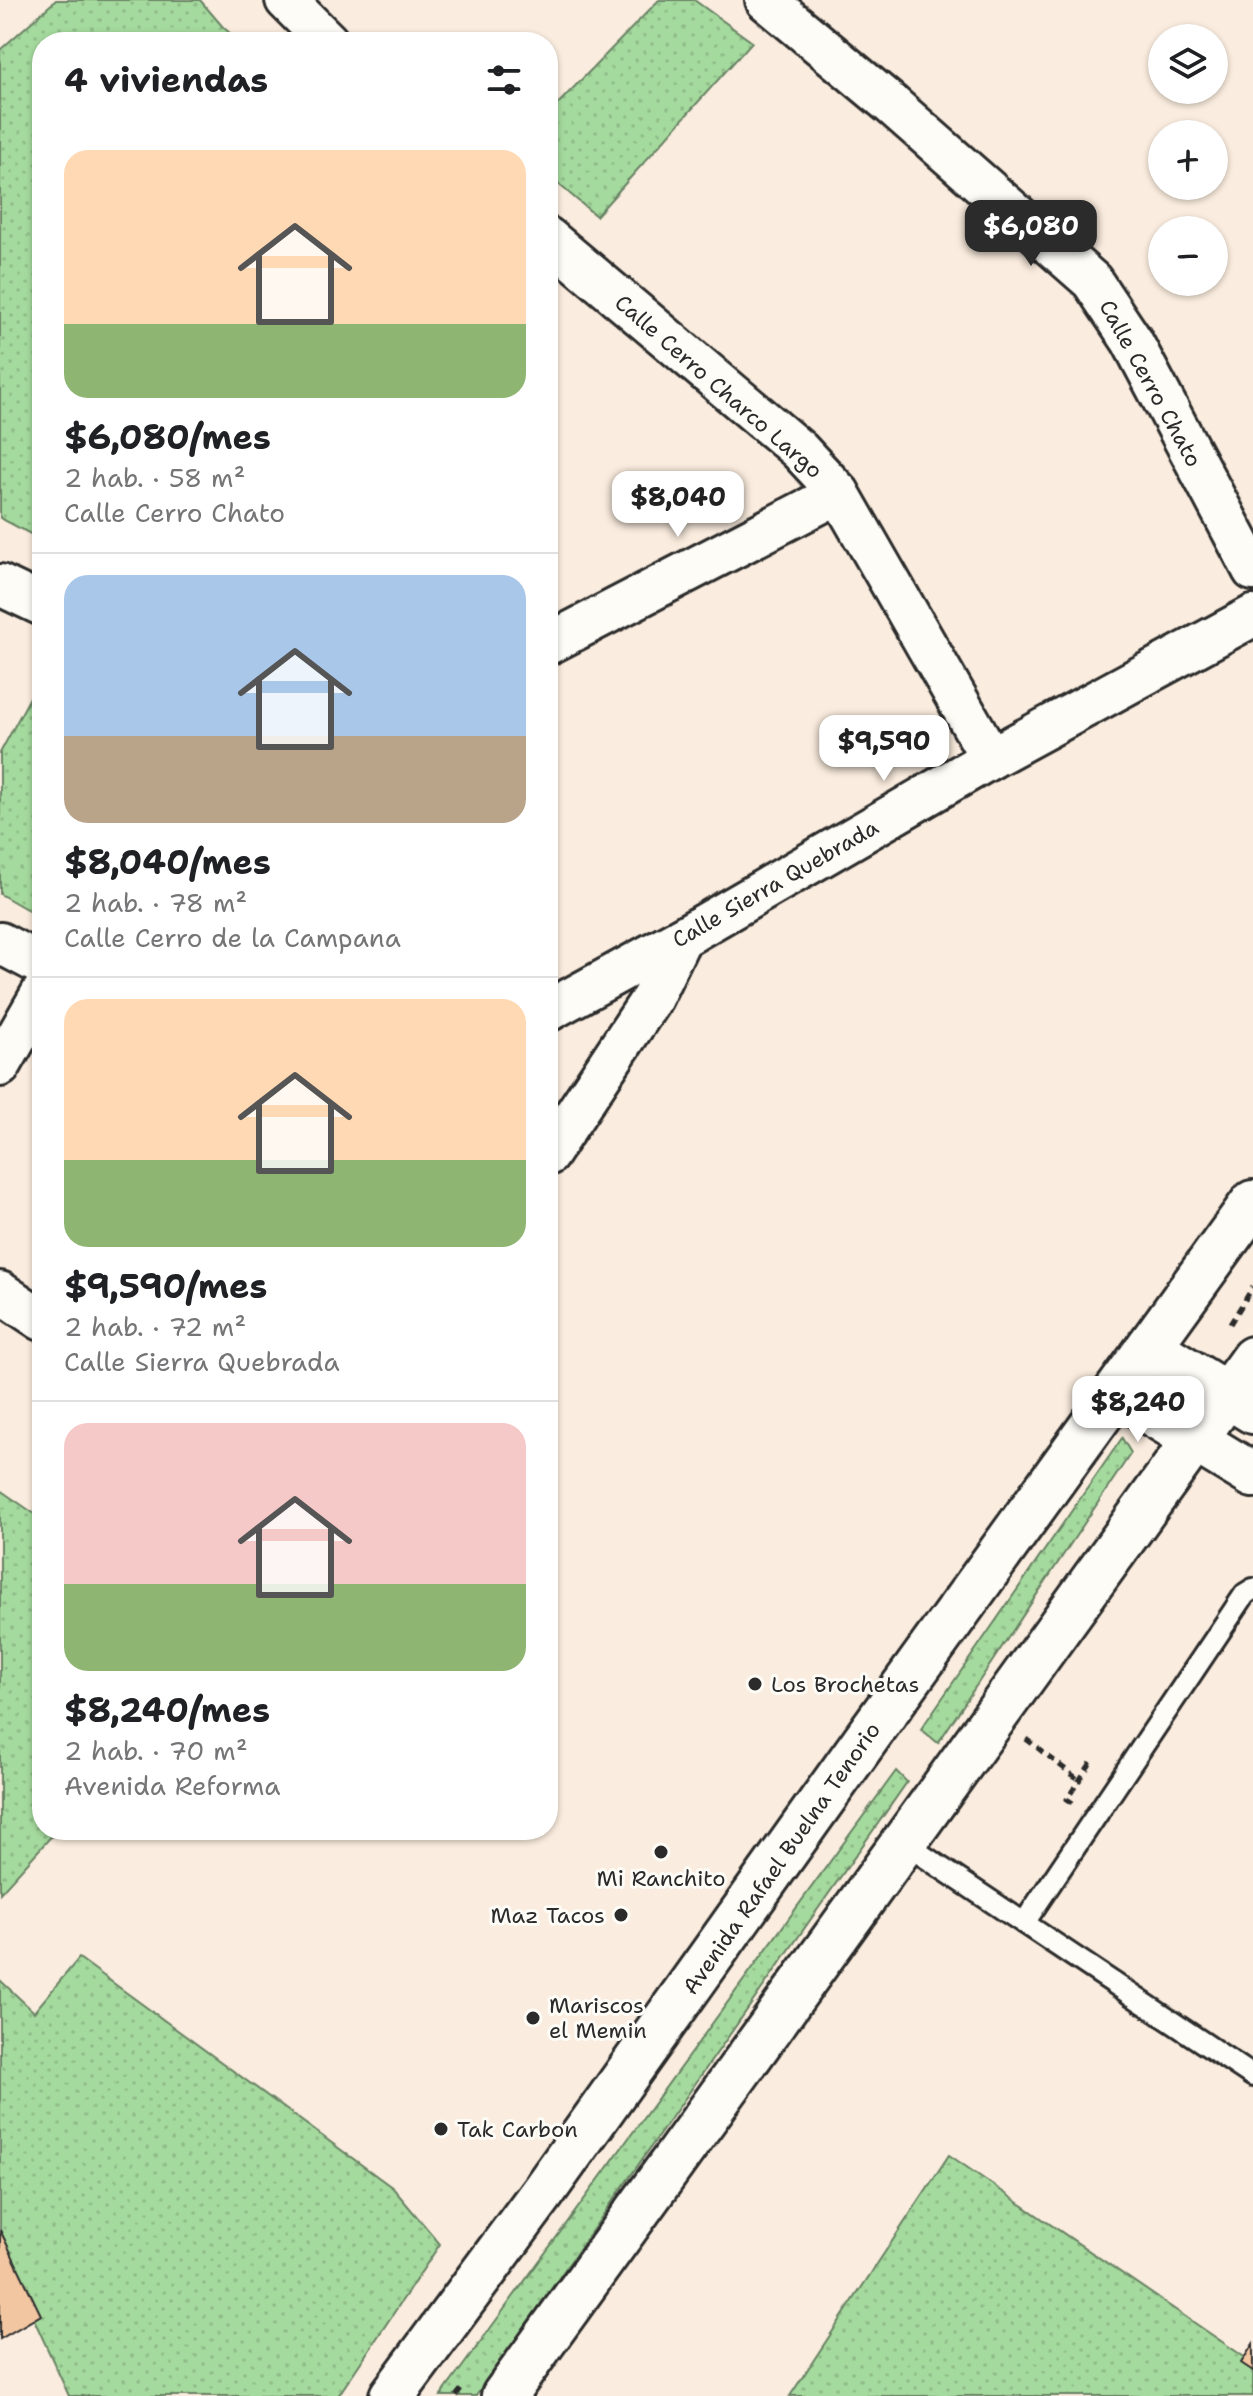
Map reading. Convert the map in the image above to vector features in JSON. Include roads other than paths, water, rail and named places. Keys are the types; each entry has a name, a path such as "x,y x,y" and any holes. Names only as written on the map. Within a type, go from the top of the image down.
{"main road":[{"name":"Avenida Rafael Buelna Tenorio","path":"392,2396 543,2192 1253,1203"},
{"path":"1149,1347 1240,1403"},
{"path":"504,2396 1195,1440 1240,1403 1253,1359"},
{"path":"1117,1392 1253,1475"}],"street":[{"path":"286,0 318,32"},
{"name":"Calle Cerro Chato","path":"766,0 938,145 1092,281 1132,341 1253,570"},
{"name":"Calle Cerro Charco Largo","path":"558,246 799,450 839,493 991,758"},
{"path":"558,639 839,493"},
{"path":"0,585 32,600"},
{"name":"Calle Sierra Quebrada","path":"558,1006 681,938 991,758 1253,616"},
{"path":"558,1140 652,998 681,938"},
{"path":"0,943 32,960"},
{"path":"0,1066 32,1010"},
{"path":"0,1292 32,1313"}],"lane":[{"path":"1024,1923 1245,1594 1253,1589"},
{"path":"904,1843 1253,2076"}],"place":[{"name":"Los Brochetas","path":"755,1684"},
{"name":"Mi Ranchito","path":"661,1852"},
{"name":"Maz Tacos","path":"621,1915"},
{"name":"Mariscos el Memin","path":"533,2018"},
{"name":"Tak Carbon","path":"441,2129"}]}
